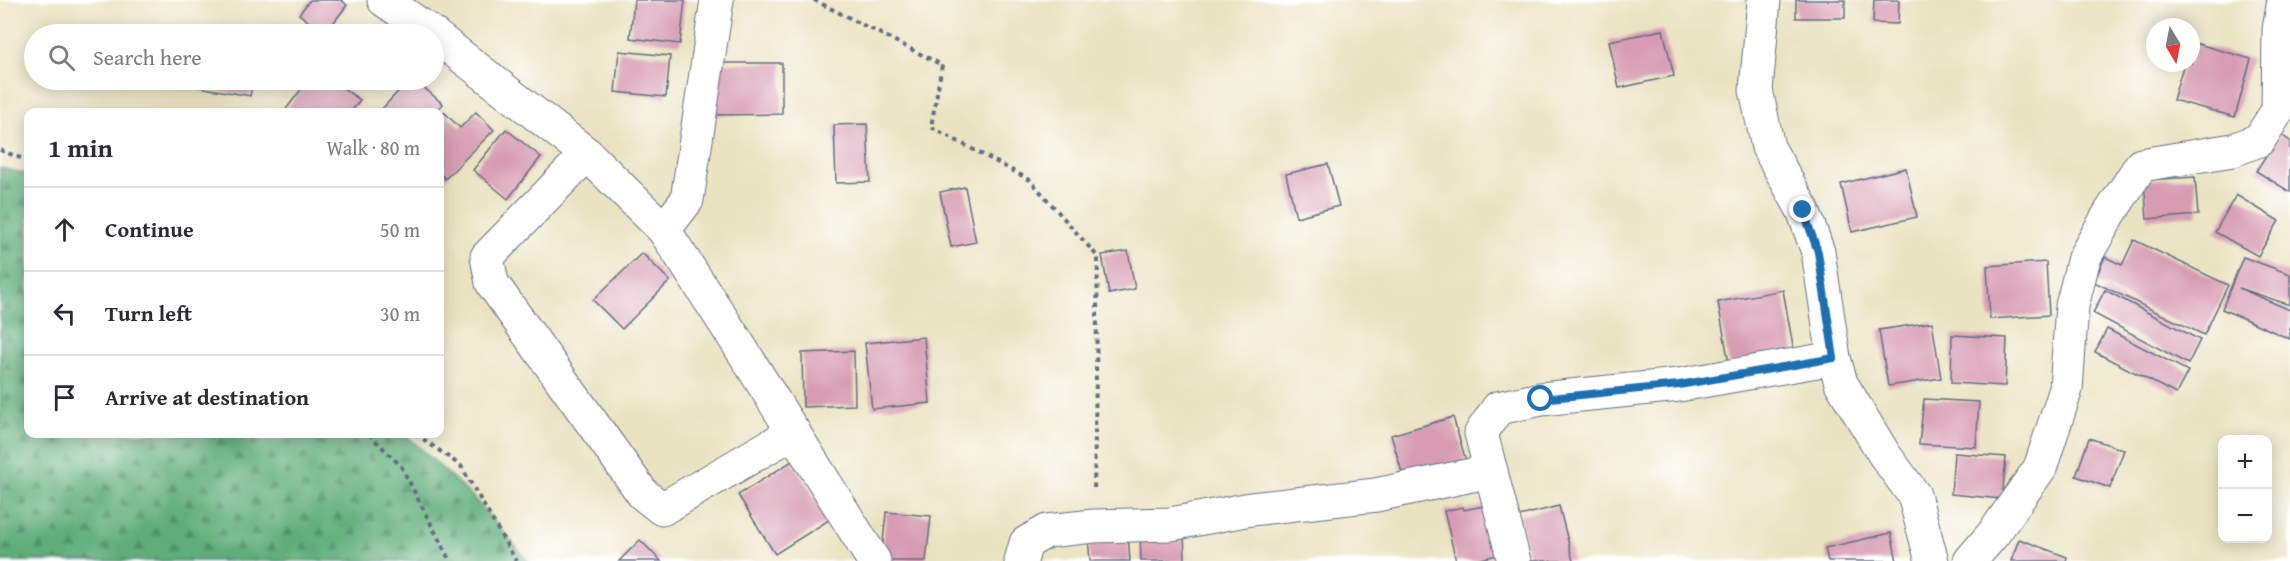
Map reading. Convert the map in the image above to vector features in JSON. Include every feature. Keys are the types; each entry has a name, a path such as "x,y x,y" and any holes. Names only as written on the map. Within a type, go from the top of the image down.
{"street":[{"path":"384,0 418,24"},
{"path":"664,230 687,200 717,0"},
{"path":"1764,0 1756,90 1767,147 1803,210 1818,252 1834,358 1841,383 1873,437 1914,495 1932,561"},
{"path":"1970,561 1994,533 2040,468 2066,389 2072,306 2084,258 2141,165 2233,150 2259,140 2284,114 2278,30 2284,0"},
{"path":"444,44 587,154 664,230 874,561"},
{"path":"587,154 487,257 492,283 643,494 662,509 794,432"},
{"path":"1514,561 1481,434 1498,408 1541,399 1679,385 1834,358"},
{"path":"1021,561 1026,543 1047,531 1094,526 1171,524 1251,509 1376,495 1491,471"}],"path":[{"path":"814,0 942,65 931,127 1029,180 1098,257 1094,526"},
{"path":"0,150 24,159"},
{"path":"373,438 401,466 450,561"},
{"path":"422,438 461,466 516,561"}],"green space":[{"path":"0,168 24,173 24,438 409,438 475,499 528,561 0,561"}],"building":[{"path":"310,0 341,0 347,5 333,24 312,24 299,14"},
{"path":"634,0 685,0 680,44 630,38"},
{"path":"1796,0 1845,0 1845,18 1796,18"},
{"path":"1874,0 1899,0 1898,24 1873,23"},
{"path":"1663,30 1674,76 1619,88 1609,41"},
{"path":"2200,45 2251,59 2235,117 2173,100 2181,72 2200,72"},
{"path":"619,51 670,56 666,97 615,92"},
{"path":"714,63 782,63 782,114 714,115"},
{"path":"215,90 251,90 250,96"},
{"path":"300,90 346,90 360,100 354,108 287,108"},
{"path":"400,90 427,90 443,104 439,108 383,108"},
{"path":"444,112 460,128 476,112 494,130 445,179"},
{"path":"867,124 870,182 836,183 834,125"},
{"path":"506,129 541,157 508,199 473,170"},
{"path":"2280,134 2290,141 2290,192 2256,171"},
{"path":"1328,164 1339,206 1296,217 1286,174"},
{"path":"1906,168 1917,217 1852,232 1841,184"},
{"path":"2195,177 2198,215 2147,219 2144,180"},
{"path":"965,187 976,242 951,247 940,192"},
{"path":"2236,195 2279,221 2258,256 2215,232"},
{"path":"2134,240 2228,285 2204,335 2094,282 2105,257 2122,265"},
{"path":"1128,251 1135,289 1109,294 1102,255"},
{"path":"642,253 670,281 622,329 593,300"},
{"path":"2243,257 2290,274 2290,305 2239,288 2290,310 2290,339 2222,309"},
{"path":"2046,262 2049,315 1990,319 1987,266"},
{"path":"1783,290 1794,352 1729,364 1718,302"},
{"path":"2105,290 2200,340 2188,364 2093,313"},
{"path":"1932,322 1941,378 1888,386 1879,330"},
{"path":"2107,329 2188,371 2176,394 2095,352"},
{"path":"1952,335 2007,338 2005,386 1951,383"},
{"path":"924,337 930,403 872,409 865,343"},
{"path":"854,351 855,405 803,407 802,353"},
{"path":"1924,399 1979,402 1976,447 1919,444"},
{"path":"1453,417 1466,461 1404,479 1391,435"},
{"path":"2089,438 2124,450 2110,488 2076,476"},
{"path":"1954,453 2006,457 2002,499 1951,494"},
{"path":"792,461 829,520 775,554 738,495"},
{"path":"1489,505 1501,554 1473,561 1456,561 1444,511"},
{"path":"1559,506 1573,561 1530,561 1519,516"},
{"path":"886,512 931,516 926,561 881,561"},
{"path":"1184,531 1185,561 1141,561 1140,534"},
{"path":"1891,533 1897,561 1828,561 1825,548"},
{"path":"1128,535 1130,561 1090,561 1088,538"},
{"path":"2019,539 2067,557 2066,561 2011,561"},
{"path":"640,540 661,561 619,561"}],"route":[{"path":"1541,399 1679,385 1834,358 1818,252 1803,210"}]}
